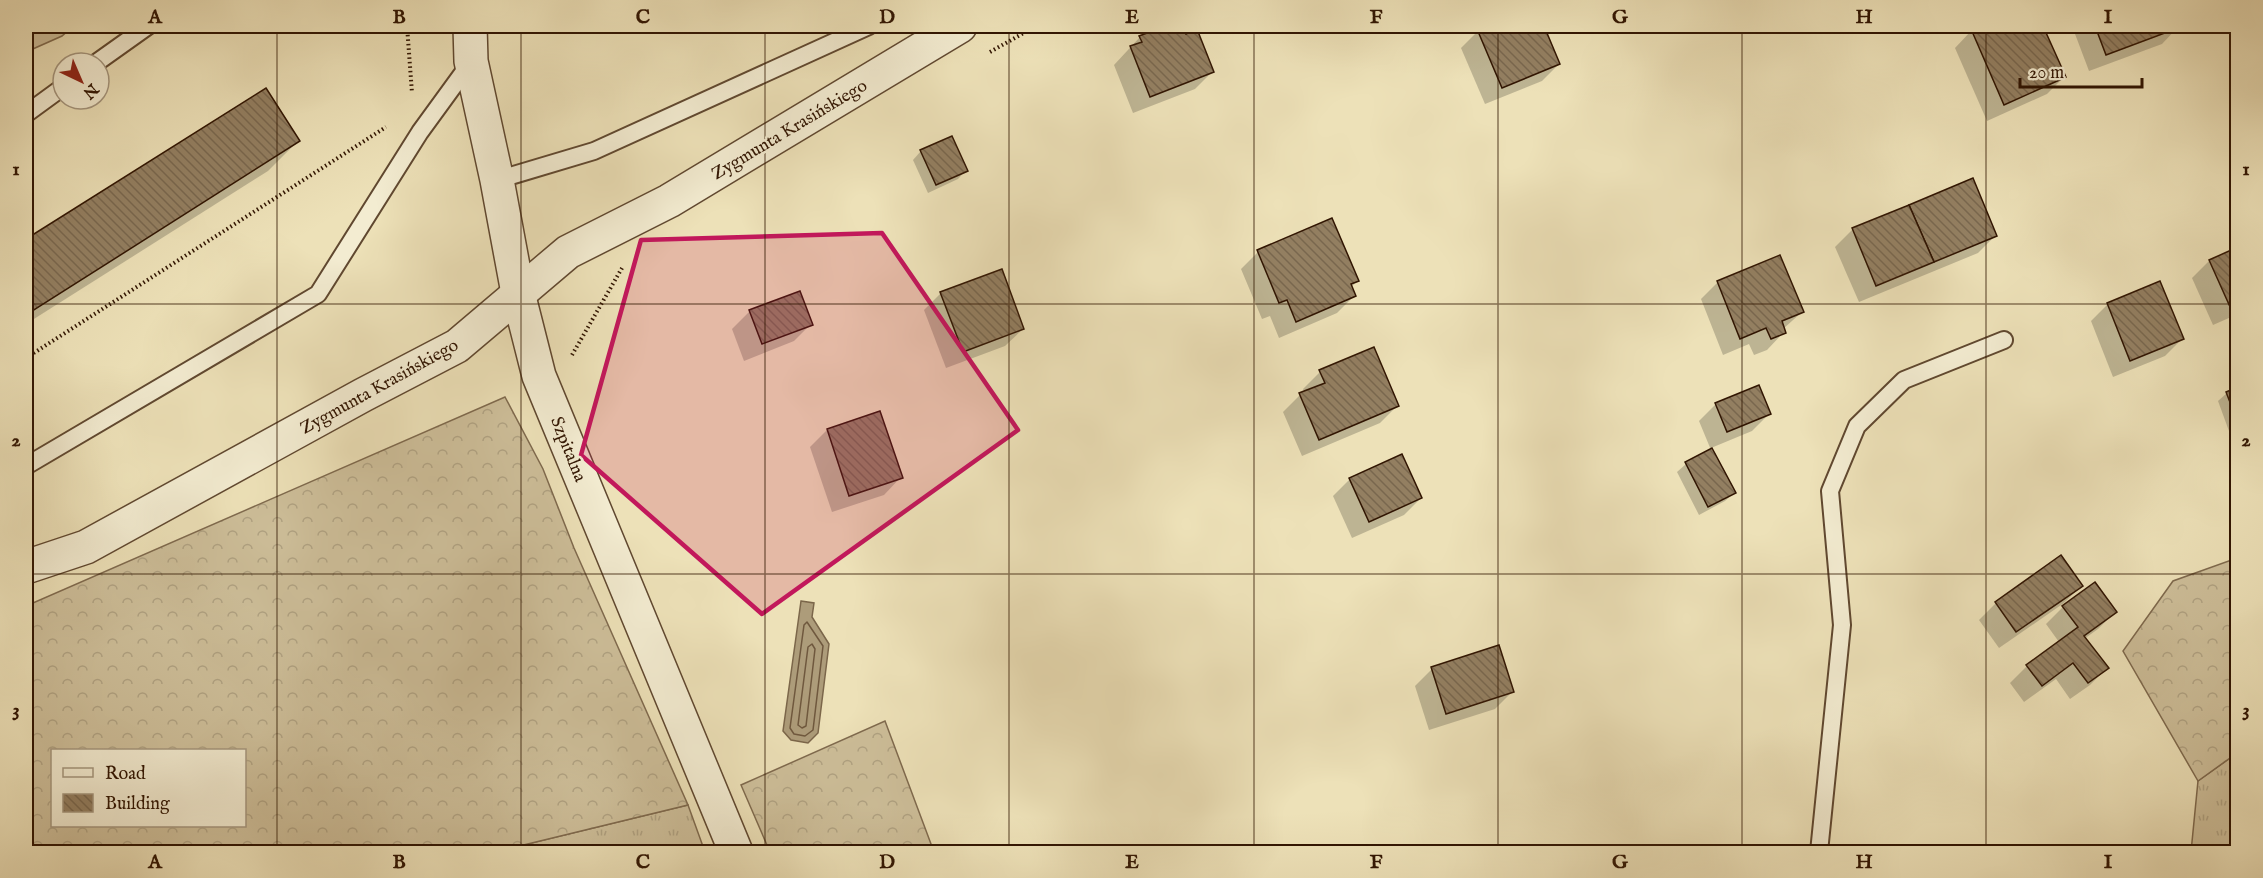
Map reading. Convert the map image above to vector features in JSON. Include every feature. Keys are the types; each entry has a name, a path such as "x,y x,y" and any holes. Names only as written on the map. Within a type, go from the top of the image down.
{"street":[{"name":"Szpitalna","path":"470,26 471,62 497,180 518,293 539,376 736,852"},
{"name":"Zygmunta Krasińskiego","path":"26,567 86,547 363,394 457,346 568,252 669,201 960,26"}],"lane":[{"path":"111,52 148,26"},
{"path":"497,180 594,151 869,26"},
{"path":"26,466 318,294 420,132 471,62"},
{"path":"26,114 51,96"},
{"path":"1819,852 1842,625 1830,491 1857,426 1904,380 2004,340"}],"path":[{"path":"407,26 412,100"},
{"path":"984,55 1036,26"},
{"path":"26,358 393,123"},
{"path":"548,396 626,261"}],"highlighted area":[{"path":"882,233 1018,430 762,614 581,455 641,240"}],"green space":[{"path":"26,26 73,26 62,36 26,52"},
{"path":"505,397 543,469 574,548 688,805 495,852 26,852 26,606"},
{"path":"2237,558 2237,753 2198,781 2123,651 2173,581"},
{"path":"885,721 934,852 770,852 741,785"},
{"path":"2237,753 2237,852 2191,852 2198,781"},
{"path":"688,805 705,852 495,852"}],"water":[{"path":"801,601 814,603 812,617 829,644 818,733 808,743 791,740 783,731"}],"building":[{"path":"1166,26 1183,26 1186,34 1197,29 1214,72 1150,97 1130,46 1142,42 1139,36"},
{"path":"1487,26 1544,26 1560,64 1502,88 1477,29"},
{"path":"1979,26 2043,26 2066,77 2004,105 1971,29"},
{"path":"2095,26 2180,26 2181,27 2106,55"},
{"path":"266,88 300,141 26,315 26,239"},
{"path":"952,136 968,171 936,185 920,150"},
{"path":"1973,178 1997,236 1934,262 1909,205"},
{"path":"1909,205 1934,262 1876,286 1852,228"},
{"path":"1332,218 1359,281 1351,284 1356,296 1296,322 1287,300 1279,303 1257,250"},
{"path":"2238,247 2238,306 2231,309 2209,260"},
{"path":"1780,255 1804,312 1782,321 1786,333 1771,339 1766,328 1740,339 1717,281"},
{"path":"1002,269 1024,329 963,352 940,292"},
{"path":"2160,281 2184,339 2130,361 2107,303"},
{"path":"800,291 813,325 762,344 749,310"},
{"path":"1374,347 1399,406 1319,440 1299,393 1325,383 1319,370"},
{"path":"1759,385 1771,414 1727,432 1715,403"},
{"path":"2238,387 2238,423 2226,392"},
{"path":"880,411 903,478 849,496 827,429"},
{"path":"1712,448 1736,493 1708,507 1685,462"},
{"path":"1402,454 1422,498 1369,522 1349,478"},
{"path":"2061,555 2083,586 2016,632 1995,602"},
{"path":"2095,582 2117,612 2084,636 2109,668 2088,683 2073,663 2042,686 2026,665 2078,627 2062,606"},
{"path":"1499,645 1514,692 1446,714 1431,667"},
{"path":"1106,846 1108,852 1086,852"}]}
